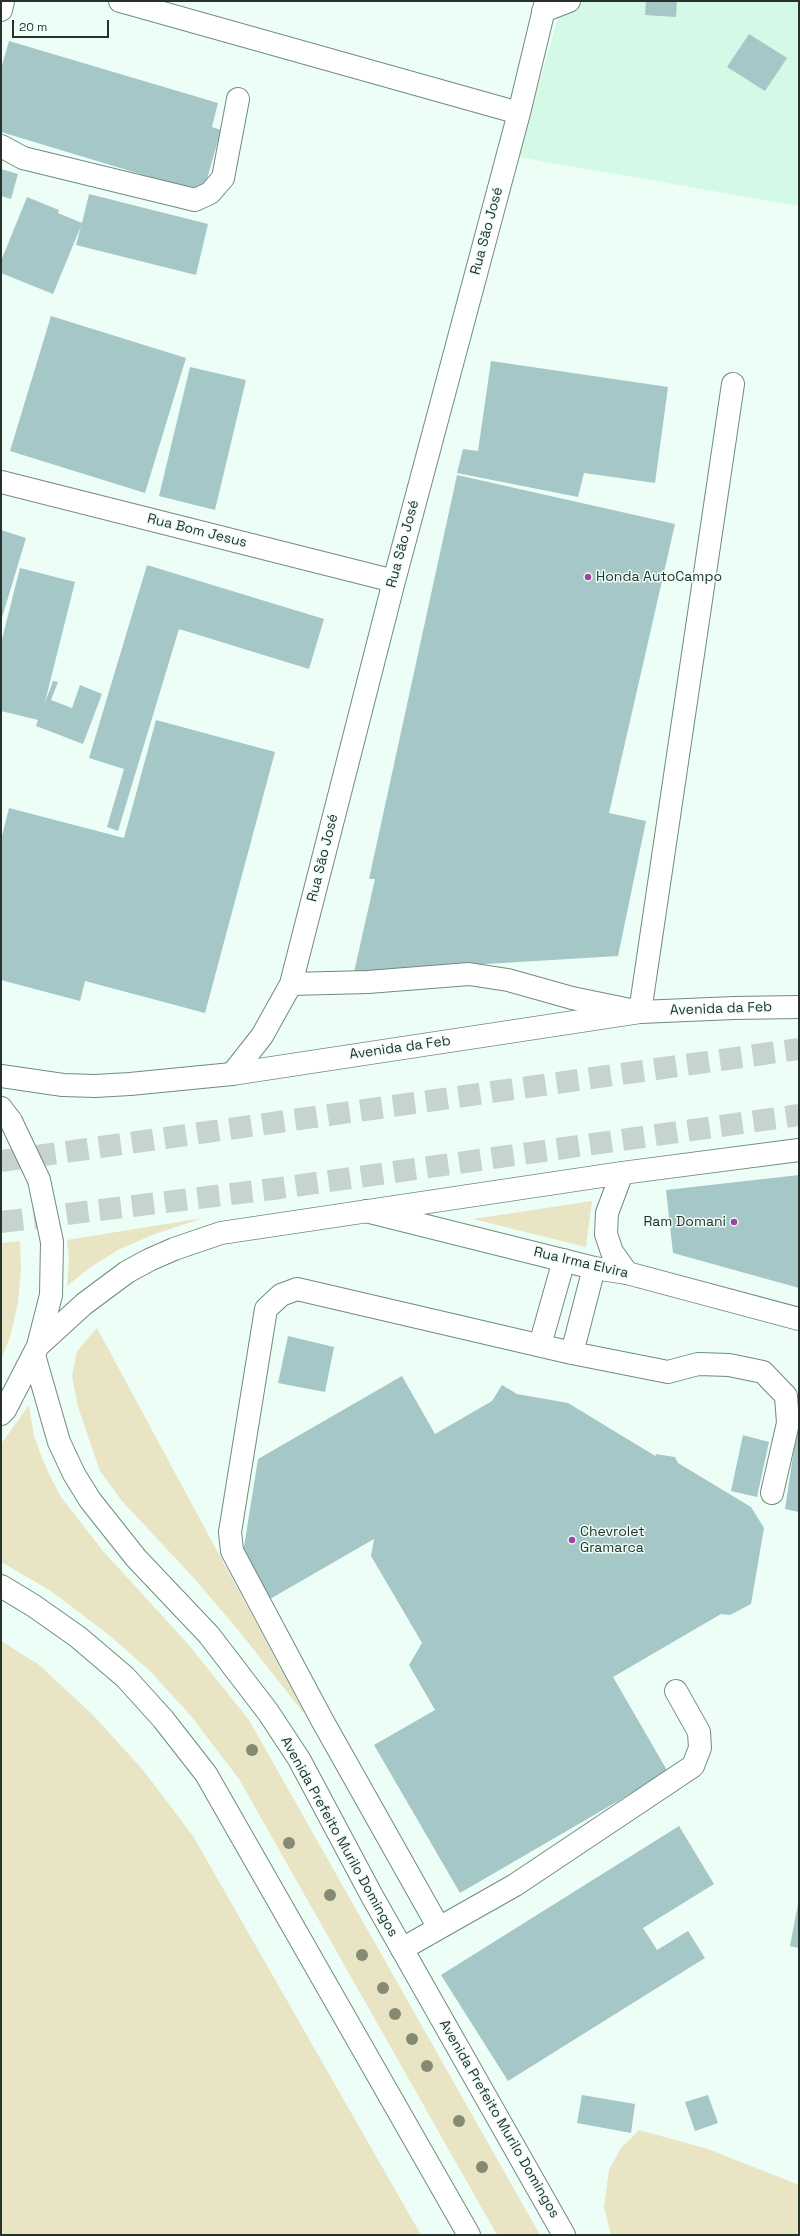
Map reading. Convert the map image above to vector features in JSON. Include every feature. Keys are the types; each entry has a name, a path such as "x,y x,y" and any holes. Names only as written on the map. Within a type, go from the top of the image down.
{"main road":[{"path":"1,10 3,1"},
{"path":"120,1 519,113"},
{"path":"544,6 569,1"},
{"name":"Rua São José","path":"232,1074 262,1036 291,984 394,581 519,113 544,6"},
{"path":"1,146 23,158 195,200 210,193 223,178 238,99"},
{"path":"291,984 368,982 469,974 508,980 572,998 640,1012 732,384"},
{"name":"Rua Bom Jesus","path":"1,482 394,581"},
{"name":"Avenida da Feb","path":"1,1076 23,1081 95,1086 232,1074 640,1012 799,1007"},
{"path":"1,1414 5,1410 36,1351 51,1295 52,1242 39,1180 6,1115"},
{"path":"36,1351 84,1304 127,1272 168,1252 221,1233 362,1210 622,1173 799,1150"},
{"path":"622,1173 607,1213 606,1234 612,1252 627,1273"},
{"name":"Rua Irma Elvira","path":"362,1210 594,1268 627,1273 799,1319"},
{"path":"540,1344 564,1260"},
{"path":"572,1353 594,1268"},
{"path":"440,1928 322,1720 232,1551 230,1532 266,1309 280,1295 297,1289 540,1344 572,1353 668,1372 698,1364 729,1365 763,1372 786,1396 788,1423 772,1493"},
{"name":"Avenida Prefeito Murilo Domingos","path":"36,1351 59,1442 78,1481 110,1527 136,1558 209,1635 268,1712 299,1759 402,1949 564,2235"},
{"path":"1,1586 34,1606 78,1637 125,1677 163,1719 206,1774 469,2235"},
{"path":"402,1949 515,1885 693,1766 700,1748 698,1732 676,1691"}],"shaded area":[{"path":"563,1 799,1 799,206 518,157"},
{"path":"592,1201 586,1247 473,1219"},
{"path":"203,1218 152,1235 118,1250 92,1266 67,1286 69,1260 67,1240"},
{"path":"20,1241 21,1268 18,1303 10,1337 1,1360 1,1243"},
{"path":"97,1328 306,1716 239,1631 192,1576 122,1501 100,1471 78,1407 72,1376 77,1351"},
{"path":"29,1405 34,1436 49,1474 61,1497 103,1551 188,1644 249,1720 540,2235 497,2235 239,1779 191,1716 151,1672 109,1635 51,1591 1,1562 1,1444"},
{"path":"1,1641 38,1664 92,1714 143,1770 193,1836 421,2235 1,2235"},
{"path":"639,2130 708,2149 799,2185 799,2235 611,2235 604,2207 609,2170 621,2148"}],"building":[{"path":"646,1 677,1 676,17 645,15"},
{"path":"749,34 787,58 765,91 727,67"},
{"path":"9,41 218,103 212,127 221,130 203,193 1,132 1,69"},
{"path":"1,169 18,174 11,199 1,196"},
{"path":"89,194 208,224 196,275 76,245 81,226 53,294 1,273 1,261 27,197 59,210 58,213 82,223"},
{"path":"51,316 186,358 145,493 10,451"},
{"path":"491,361 668,387 655,483 584,473 578,497 457,473 463,449 478,451"},
{"path":"190,367 246,380 215,510 159,496"},
{"path":"457,475 675,524 609,813 646,821 618,956 354,972 375,879 369,879"},
{"path":"1,530 26,538 1,621"},
{"path":"147,565 324,619 309,669 179,629 118,831 107,827 124,769 89,758"},
{"path":"20,568 75,582 45,702 53,681 58,682 51,700 72,708 80,685 102,694 83,744 36,726 38,720 1,711 1,643"},
{"path":"156,720 275,752 205,1013 85,981 80,1001 1,980 1,840 9,808 124,838"},
{"name":"Ram Domani","path":"799,1175 799,1288 673,1253 666,1190"},
{"path":"288,1336 334,1347 325,1392 278,1383"},
{"path":"402,1376 435,1434 492,1401 502,1385 517,1394 568,1403 657,1457 655,1454 675,1457 678,1463 751,1507 764,1528 751,1604 730,1615 721,1614 613,1677 668,1772 460,1893 374,1745 435,1710 409,1665 422,1643 371,1556 374,1539 270,1599 243,1553 258,1459"},
{"path":"799,1422 799,1512 785,1509"},
{"path":"743,1435 769,1442 757,1497 731,1491"},
{"path":"679,1826 714,1884 643,1928 657,1950 688,1931 705,1958 508,2081 441,1975"},
{"path":"799,1904 799,1948 790,1946"},
{"path":"582,2095 635,2104 631,2133 577,2123"},
{"path":"708,2095 718,2123 695,2131 685,2102"}],"tunnel":[{"path":"1,1161 799,1049"},
{"path":"1,1222 273,1189 799,1115"}],"place":[{"name":"Honda AutoCampo","path":"588,577"},
{"name":"Ram Domani","path":"734,1222"},
{"name":"Chevrolet Gramarca","path":"572,1540"}]}
